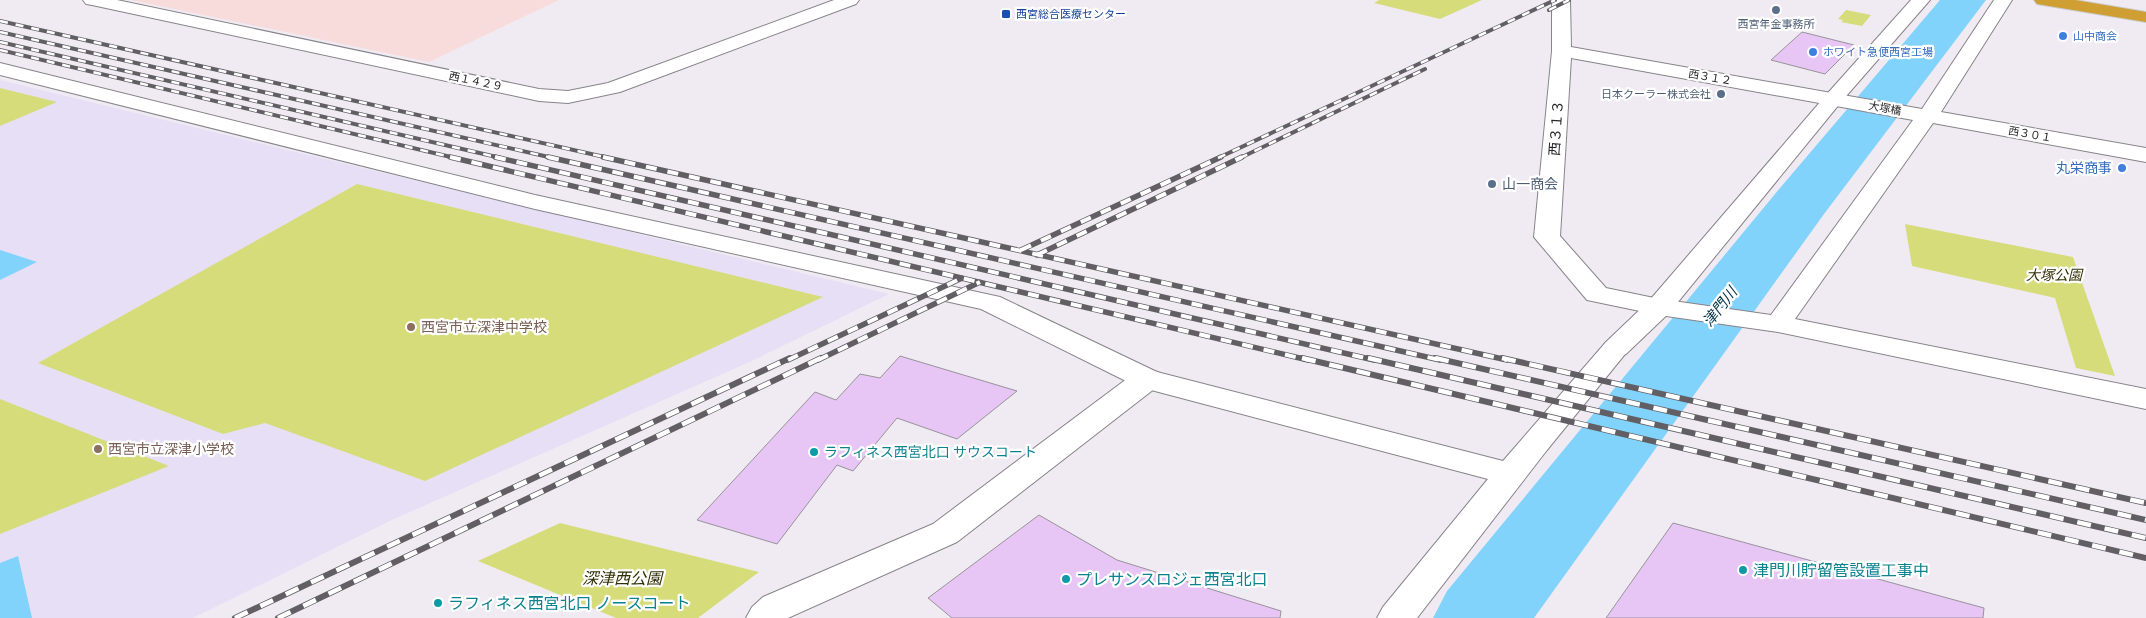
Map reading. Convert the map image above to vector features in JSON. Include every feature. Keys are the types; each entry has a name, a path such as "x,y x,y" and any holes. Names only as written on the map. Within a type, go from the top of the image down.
{"highway":[{"path":"2043,0 2146,17"},
{"path":"2124,0 2146,4"}],"street":[{"name":"西１４２９","path":"92,0 530,93 568,97 613,88 850,0"},
{"name":"西３１３","path":"1561,0 1562,51 1547,237 1597,294 1672,309 1771,323 2146,398"},
{"path":"1396,618 1536,442 1616,348 1672,309 1846,101 1921,0"},
{"path":"1771,323 2003,0"},
{"name":"西３１２","path":"1562,51 1846,101"},
{"path":"0,69 535,202 990,303 1147,379 1511,474"},
{"name":"大塚橋","path":"1846,101 1920,114"},
{"name":"西３０１","path":"1920,114 2146,155"},
{"path":"765,618 776,607 945,533 1147,379"}],"shaded area":[{"path":"131,0 559,0 429,62"},
{"name":"西宮市立深津中学校","path":"0,80 889,294 754,360 394,519 193,618 0,618"}],"green space":[{"path":"1379,0 1482,0 1440,19 1374,3"},
{"path":"1846,10 1871,15 1862,26 1841,22 1843,20 1838,19"},
{"path":"0,88 57,102 0,126"},
{"path":"357,184 823,297 425,481 265,423 223,434 38,363"},
{"name":"大塚公園","path":"1905,224 2073,257 2115,376 2076,368 2055,298 1912,266"},
{"path":"0,399 169,466 0,534"},
{"name":"深津西公園","path":"560,523 759,572 698,618 616,618 478,561"}],"water":[{"path":"0,250 37,262 0,280"},
{"path":"18,556 32,618 0,618 0,563"}],"building":[{"name":"ホワイト急便西宮工場","path":"1802,32 1854,45 1825,74 1771,60"},
{"name":"ラフィネス西宮北口 サウスコート","path":"900,356 1017,391 957,439 897,418 853,471 837,465 777,544 697,520 815,392 836,400 860,374 880,378"},
{"name":"プレサンスロジェ西宮北口","path":"1039,515 1117,560 1281,611 1280,618 952,618 928,598"},
{"name":"津門川貯留管設置工事中","path":"1673,523 1984,608 1983,618 1606,618"}],"waterway":[{"name":"津門川","path":"1481,618 1802,201 1964,0"}],"railway":[{"path":"1218,158 1555,0"},
{"path":"1549,10 1569,0"},
{"path":"0,21 609,158"},
{"path":"0,32 553,158"},
{"path":"0,42 501,158"},
{"path":"0,50 455,158"},
{"path":"1240,158 1425,69"},
{"path":"450,157 962,278"},
{"path":"495,157 1374,360"},
{"path":"548,157 1440,360"},
{"path":"603,157 1038,255"},
{"path":"1021,250 1221,157"},
{"path":"1038,255 1242,157"},
{"path":"1038,255 1507,360"},
{"path":"788,360 962,278"},
{"path":"962,278 979,282"},
{"path":"818,360 979,282"},
{"path":"979,282 1308,360"},
{"path":"235,618 790,358"},
{"path":"278,618 821,358"},
{"path":"1302,358 2146,558"},
{"path":"1368,358 2146,538"},
{"path":"1435,358 2146,520"},
{"path":"1502,358 2146,503"}],"place":[{"name":"西宮年金事務所","path":"1776,10"},
{"name":"西宮総合医療センター","path":"1006,14"},
{"name":"山中商会","path":"2063,36"},
{"name":"ホワイト急便西宮工場","path":"1813,52"},
{"name":"日本クーラー株式会社","path":"1721,94"},
{"name":"丸栄商事","path":"2122,168"},
{"name":"山一商会","path":"1492,184"},
{"name":"西宮市立深津中学校","path":"411,327"},
{"name":"西宮市立深津小学校","path":"98,449"},
{"name":"ラフィネス西宮北口 サウスコート","path":"814,452"},
{"name":"津門川貯留管設置工事中","path":"1743,570"},
{"name":"プレサンスロジェ西宮北口","path":"1066,579"},
{"name":"ラフィネス西宮北口 ノースコート","path":"438,603"}]}
